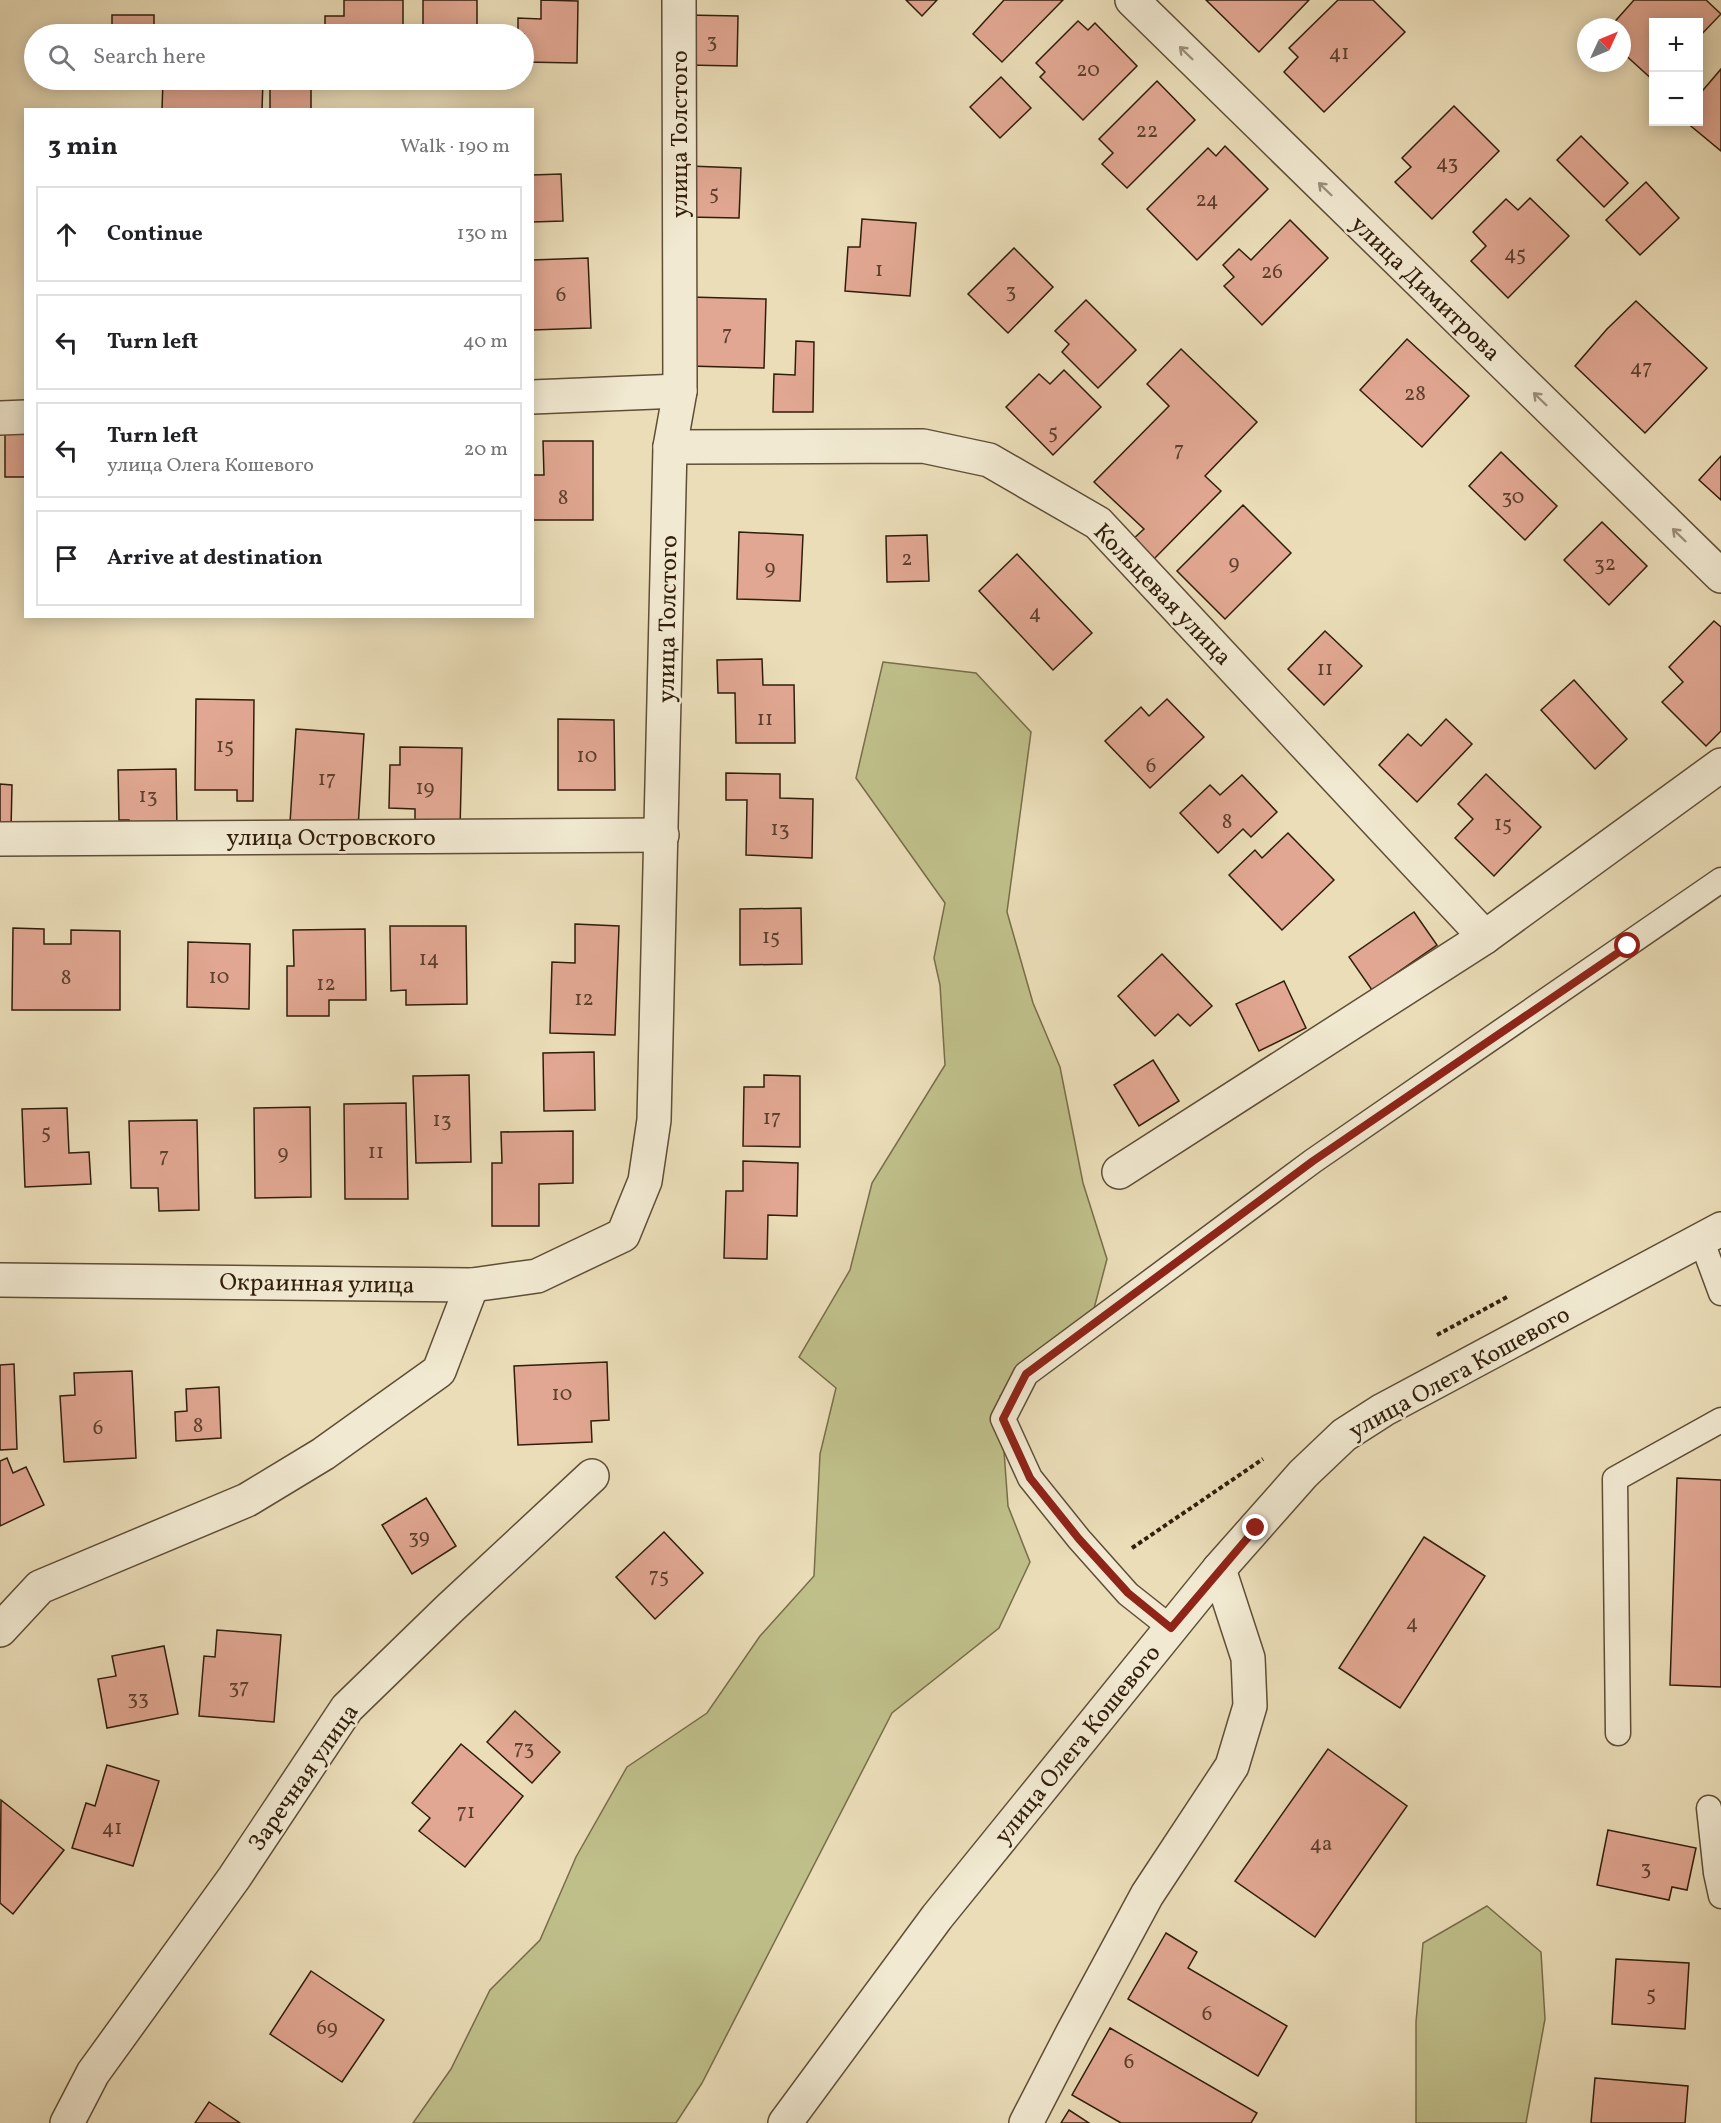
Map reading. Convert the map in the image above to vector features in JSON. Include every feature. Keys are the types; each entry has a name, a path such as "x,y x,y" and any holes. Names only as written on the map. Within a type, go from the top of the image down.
{"street":[{"name":"улица Толстого","path":"623,1235 645,1181 654,1120 670,447 680,391 679,0"},
{"name":"улица Димитрова","path":"1132,0 1721,576"},
{"path":"534,397 680,391"},
{"path":"0,418 24,417"},
{"name":"Кольцевая улица","path":"670,447 923,446 989,460 1098,523 1485,937"},
{"path":"1119,1172 1485,937 1721,765"},
{"name":"улица Островского","path":"0,839 662,835"},
{"name":"улица Олега Кошевого","path":"785,2123 937,1917 1219,1569 1303,1474 1344,1436 1383,1410 1711,1234"},
{"name":"Окраинная улица","path":"0,1280 472,1285 537,1276 623,1235"},
{"path":"0,1630 40,1587 247,1500 323,1454 439,1371 472,1285"},
{"name":"Заречная улица","path":"67,2123 93,2073 234,1878 347,1708 592,1476"},
{"path":"1026,2123 1072,2032 1147,1895 1232,1766 1250,1706 1248,1658 1219,1569"}],"lane":[{"path":"1171,1628 1128,1593 1079,1539 1030,1478 1003,1419 1026,1374 1313,1161 1721,880"},
{"path":"1711,1234 1721,1293"},
{"path":"1618,1733 1615,1479 1721,1420"},
{"path":"1709,1808 1716,1873 1721,1896"}],"green space":[{"path":"883,662 976,673 1031,732 1007,912 1033,1003 1060,1067 1083,1183 1107,1259 1086,1339 1000,1396 1008,1506 1030,1562 999,1628 892,1713 702,2083 676,2123 413,2123 451,2069 490,1990 540,1940 576,1857 627,1767 707,1713 760,1636 814,1576 820,1454 836,1388 799,1357 850,1270 872,1183 945,1065 940,985 934,958 945,903 856,778"},
{"path":"1487,1906 1541,1952 1545,2019 1526,2123 1416,2123 1416,2022 1423,1943"}],"building":[{"path":"344,0 403,0 403,24 325,24 325,16 344,16"},
{"path":"423,0 477,0 477,24 423,24"},
{"path":"541,0 578,1 577,63 534,62 534,24 518,24 518,18 541,19"},
{"path":"906,0 937,0 922,16"},
{"path":"1004,0 1063,0 1002,62 973,34"},
{"path":"1206,0 1309,0 1259,52"},
{"path":"1338,0 1373,0 1405,32 1324,112 1284,72 1298,57 1289,48"},
{"path":"1634,0 1706,0 1721,14 1703,33 1703,18 1649,18 1649,76 1631,60 1631,18 1618,18"},
{"path":"112,15 154,15 154,24 112,24"},
{"path":"687,15 738,16 737,66 687,65"},
{"path":"1078,21 1088,30 1095,23 1137,66 1083,120 1040,77 1045,72 1036,63"},
{"path":"1721,69 1721,151 1691,126 1703,126 1703,90"},
{"path":"1001,77 1031,108 1000,138 970,107"},
{"path":"1157,81 1195,120 1127,188 1102,164 1113,153 1099,139"},
{"path":"163,90 263,90 262,108 162,108"},
{"path":"270,90 311,90 311,108 270,108"},
{"path":"1454,106 1499,151 1432,219 1395,182 1411,167 1402,158"},
{"path":"1581,136 1628,183 1604,207 1557,160"},
{"path":"1225,146 1268,189 1197,260 1147,209 1208,148 1216,156"},
{"path":"689,166 741,168 739,218 688,217"},
{"path":"561,174 563,221 534,222 534,175"},
{"path":"1646,182 1679,218 1640,255 1606,220"},
{"path":"1530,198 1569,236 1508,298 1471,261 1486,246 1473,232 1506,199 1518,210"},
{"path":"862,219 916,223 910,296 845,291 848,247 860,247"},
{"path":"1290,220 1328,258 1262,325 1224,286 1234,277 1223,265 1239,249 1251,260"},
{"path":"1014,248 1053,287 1008,333 968,294"},
{"path":"588,258 591,328 534,330 534,260"},
{"path":"690,297 766,299 764,368 689,366"},
{"path":"1086,300 1136,350 1098,388 1062,352 1069,344 1055,331"},
{"path":"1636,301 1707,368 1645,433 1575,366 1607,329"},
{"path":"1407,339 1469,396 1422,447 1360,390"},
{"path":"796,341 814,342 813,412 773,412 774,374 795,375"},
{"path":"1181,349 1257,422 1205,476 1221,491 1152,561 1131,541 1144,529 1094,482 1169,406 1147,384"},
{"path":"1064,370 1101,407 1053,455 1006,407 1039,374 1050,384"},
{"path":"5,423 24,423 24,477 5,477"},
{"path":"543,441 593,441 593,520 534,520 534,475 544,475"},
{"path":"1501,452 1557,506 1525,540 1469,486"},
{"path":"1721,456 1721,500 1699,480"},
{"path":"1243,505 1291,553 1225,619 1177,571"},
{"path":"1602,522 1647,566 1609,605 1564,560"},
{"path":"739,532 803,535 800,601 737,599"},
{"path":"927,535 929,581 887,582 886,536"},
{"path":"1017,554 1092,633 1053,670 979,591"},
{"path":"1714,621 1721,627 1721,731 1706,746 1662,702 1683,682 1669,667"},
{"path":"1325,631 1362,666 1324,705 1288,669"},
{"path":"762,659 763,685 794,685 795,743 736,743 735,693 718,693 717,660"},
{"path":"1574,680 1627,739 1595,769 1541,710"},
{"path":"196,699 254,700 253,801 237,801 237,790 195,790"},
{"path":"1167,699 1204,737 1150,788 1105,741 1141,707 1149,716"},
{"path":"558,719 614,720 615,790 558,790"},
{"path":"1446,719 1472,744 1417,802 1379,765 1408,734 1421,746"},
{"path":"296,729 364,734 358,828 290,823"},
{"path":"400,747 462,748 460,829 415,828 415,809 389,808 390,765 400,765"},
{"path":"176,769 177,831 130,831 129,820 119,820 118,770"},
{"path":"726,773 780,774 780,798 813,799 812,858 746,855 747,800 726,800"},
{"path":"1486,774 1541,827 1494,876 1455,838 1473,819 1458,804"},
{"path":"1242,775 1277,812 1251,837 1243,829 1218,853 1180,813 1210,785 1220,795"},
{"path":"0,784 12,785 11,830 0,830"},
{"path":"1288,833 1334,880 1282,930 1229,875 1255,850 1262,858"},
{"path":"801,908 802,964 740,965 740,909"},
{"path":"1414,912 1437,945 1372,990 1349,957"},
{"path":"575,924 619,926 615,1035 550,1033 552,962 575,963"},
{"path":"390,926 466,926 467,1004 406,1005 406,990 391,991"},
{"path":"13,928 44,929 44,944 71,944 71,930 120,931 120,1010 12,1010"},
{"path":"365,929 366,1000 329,1000 329,1016 287,1016 287,966 294,966 293,930"},
{"path":"188,942 250,944 249,1009 187,1007"},
{"path":"1162,954 1212,1006 1190,1026 1178,1014 1155,1036 1118,996"},
{"path":"1284,981 1306,1028 1259,1051 1236,1004"},
{"path":"594,1052 595,1110 544,1111 543,1053"},
{"path":"1153,1060 1179,1101 1139,1126 1114,1085"},
{"path":"469,1075 471,1162 416,1163 413,1076"},
{"path":"764,1075 800,1076 800,1147 743,1146 744,1087 764,1087"},
{"path":"406,1103 408,1199 345,1199 344,1104"},
{"path":"310,1107 311,1197 255,1198 254,1108"},
{"path":"67,1108 69,1153 89,1152 91,1184 25,1187 22,1109"},
{"path":"197,1120 199,1210 159,1211 158,1188 131,1188 129,1121"},
{"path":"573,1131 573,1183 539,1184 539,1226 492,1226 492,1163 502,1163 501,1132"},
{"path":"743,1161 798,1163 797,1216 768,1215 767,1259 724,1258 726,1191 743,1191"},
{"path":"607,1362 609,1420 591,1421 592,1442 518,1445 514,1366"},
{"path":"14,1364 17,1449 0,1450 0,1365"},
{"path":"132,1371 136,1458 64,1462 60,1396 75,1395 74,1373"},
{"path":"219,1387 221,1438 176,1441 175,1412 187,1411 186,1389"},
{"path":"7,1458 13,1473 26,1467 44,1505 0,1526 0,1461"},
{"path":"1677,1478 1721,1480 1721,1687 1670,1685"},
{"path":"426,1498 456,1546 412,1574 382,1525"},
{"path":"664,1532 703,1573 655,1619 616,1577"},
{"path":"1424,1537 1485,1576 1400,1708 1339,1668"},
{"path":"217,1630 281,1635 274,1722 199,1716 204,1656 215,1657"},
{"path":"164,1646 178,1714 107,1728 98,1679 116,1676 112,1656"},
{"path":"515,1711 560,1752 532,1783 487,1742"},
{"path":"461,1744 523,1796 465,1867 419,1831 430,1818 412,1803"},
{"path":"1328,1749 1407,1806 1315,1937 1235,1881"},
{"path":"107,1765 159,1781 133,1866 72,1848 86,1803 95,1806"},
{"path":"1,1800 64,1850 13,1914 0,1903"},
{"path":"1608,1830 1696,1848 1687,1890 1672,1887 1669,1900 1597,1885"},
{"path":"1166,1933 1197,1952 1188,1968 1287,2026 1258,2076 1128,1999"},
{"path":"1616,1959 1689,1963 1685,2029 1612,2024"},
{"path":"311,1971 384,2020 342,2082 270,2034"},
{"path":"1110,2028 1257,2113 1251,2123 1121,2123 1072,2095"},
{"path":"1595,2078 1688,2086 1685,2123 1591,2123"},
{"path":"209,2102 240,2123 195,2123"},
{"path":"1069,2110 1089,2123 1061,2123"}],"route":[{"path":"1256,1528 1171,1628 1128,1593 1079,1539 1030,1478 1003,1419 1026,1374 1313,1161 1628,946"}]}
